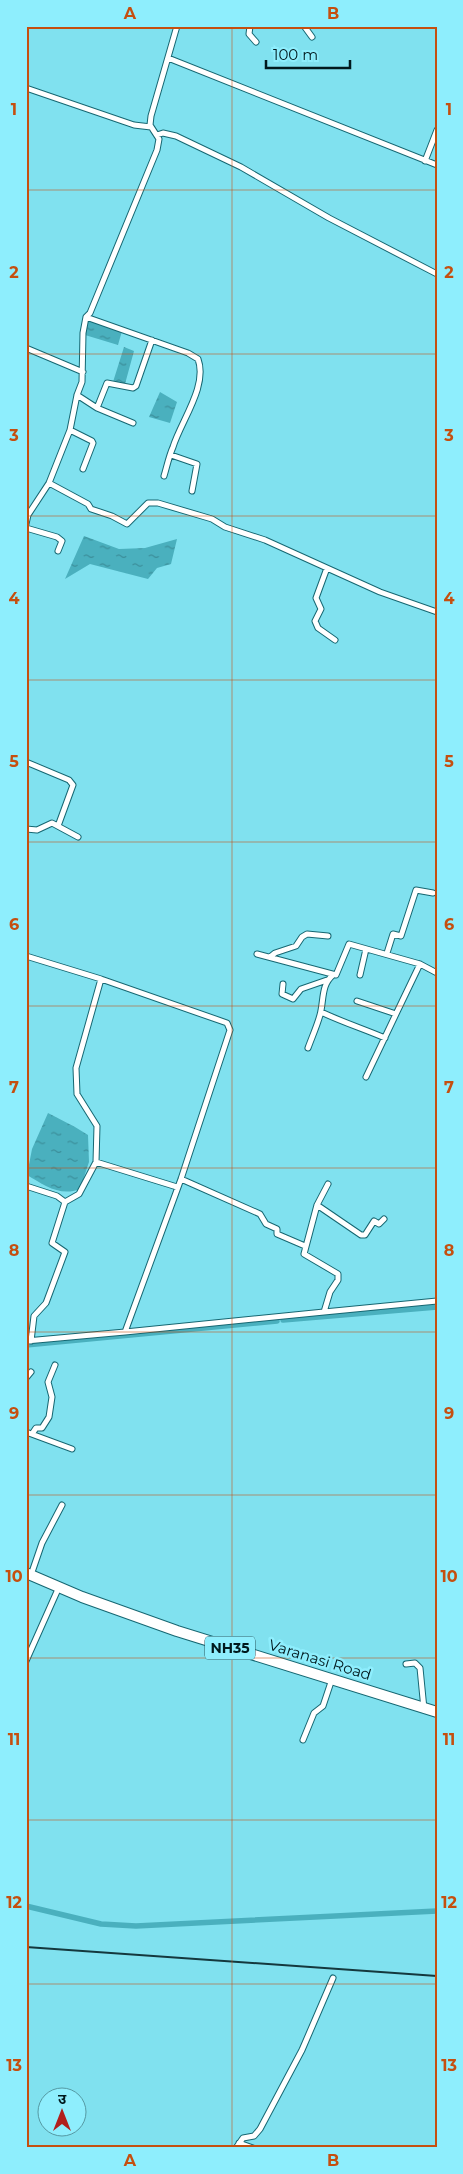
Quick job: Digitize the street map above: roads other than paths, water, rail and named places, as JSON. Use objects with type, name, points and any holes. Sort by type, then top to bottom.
[{"type":"highway","name":"Varanasi Road","points":[[28,1574],[177,1631],[437,1712]]},
{"type":"street","points":[[26,524],[28,515],[49,483],[70,430],[77,395],[82,382],[83,341],[86,317],[90,313],[157,150],[159,139],[151,127],[150,116],[177,26]]},
{"type":"street","points":[[250,26],[249,34],[256,42]]},
{"type":"street","points":[[304,26],[312,37]]},
{"type":"street","points":[[168,58],[437,166]]},
{"type":"street","points":[[26,88],[134,125],[151,127]]},
{"type":"street","points":[[424,161],[437,130]]},
{"type":"street","points":[[157,135],[163,132],[176,136],[241,167],[329,218],[437,274]]},
{"type":"street","points":[[86,317],[194,356],[199,363],[200,373],[197,392],[187,412],[164,476]]},
{"type":"street","points":[[97,408],[107,383],[132,388],[138,384],[152,340]]},
{"type":"street","points":[[26,348],[83,372]]},
{"type":"street","points":[[77,395],[97,408],[133,423]]},
{"type":"street","points":[[70,430],[92,440],[93,444],[83,469]]},
{"type":"street","points":[[171,454],[197,464],[192,491]]},
{"type":"street","points":[[49,483],[88,504],[91,509],[112,516],[127,524],[148,503],[158,503],[212,519],[225,527],[265,540],[380,592],[437,612]]},
{"type":"street","points":[[26,528],[58,537],[62,542],[58,551]]},
{"type":"street","points":[[327,568],[316,598],[320,609],[315,621],[318,628],[335,640]]},
{"type":"street","points":[[26,762],[68,780],[73,785],[58,826]]},
{"type":"street","points":[[26,829],[37,830],[49,823],[78,837]]},
{"type":"street","points":[[387,953],[392,934],[401,936],[416,890],[433,893]]},
{"type":"street","points":[[270,957],[275,953],[296,946],[302,937],[307,934],[328,936]]},
{"type":"street","points":[[284,984],[282,994],[292,999],[301,989],[327,980],[338,973],[348,944],[387,953],[420,964],[437,973]]},
{"type":"street","points":[[360,975],[366,949]]},
{"type":"street","points":[[257,954],[334,975]]},
{"type":"street","points":[[26,956],[101,978],[228,1023],[230,1027],[181,1179],[125,1332]]},
{"type":"street","points":[[366,1078],[420,964]]},
{"type":"street","points":[[101,978],[76,1068],[77,1094],[97,1126],[96,1162],[79,1194],[65,1202],[52,1243],[65,1252],[46,1303],[34,1316],[29,1341],[437,1301]]},
{"type":"street","points":[[308,1048],[321,1012],[321,1002],[327,980]]},
{"type":"street","points":[[357,1001],[396,1014]]},
{"type":"street","points":[[321,1012],[343,1023],[358,1026],[385,1038]]},
{"type":"street","points":[[96,1162],[177,1187]]},
{"type":"street","points":[[181,1179],[260,1214],[266,1224],[277,1229],[277,1234],[305,1246]]},
{"type":"street","points":[[324,1312],[330,1292],[338,1280],[338,1274],[304,1254],[317,1206],[328,1184]]},
{"type":"street","points":[[26,1186],[57,1196],[65,1202]]},
{"type":"street","points":[[317,1206],[361,1236],[365,1235],[374,1221],[379,1224],[384,1219]]},
{"type":"street","points":[[29,1433],[36,1428],[42,1428],[49,1417],[52,1394],[48,1382],[55,1365]]},
{"type":"street","points":[[26,1378],[31,1372]]},
{"type":"street","points":[[29,1433],[72,1449]]},
{"type":"street","points":[[28,1574],[62,1505]]},
{"type":"street","points":[[26,1661],[59,1587]]},
{"type":"street","points":[[406,1664],[415,1663],[420,1668],[424,1709]]},
{"type":"street","points":[[303,1740],[314,1712],[323,1706],[332,1679]]},
{"type":"street","points":[[238,2146],[245,2137],[256,2135],[260,2129],[302,2050],[334,1978]]},
{"type":"street","points":[[238,2146],[253,2148]]},
{"type":"water","points":[[88,319],[122,331],[118,345],[85,335]]},
{"type":"water","points":[[124,347],[134,351],[125,384],[113,382]]},
{"type":"water","points":[[160,392],[177,402],[170,423],[149,417]]},
{"type":"water","points":[[84,536],[119,549],[145,548],[177,539],[171,564],[157,568],[148,579],[90,564],[65,579]]},
{"type":"water","points":[[48,1113],[88,1135],[89,1162],[80,1189],[66,1192],[59,1191],[27,1175],[32,1149]]},
{"type":"waterway","points":[[283,1320],[437,1307]]},
{"type":"waterway","points":[[26,1345],[277,1321]]},
{"type":"waterway","points":[[26,1906],[101,1924],[136,1926],[437,1911]]},
{"type":"railway","points":[[26,1947],[437,1976]]}]
